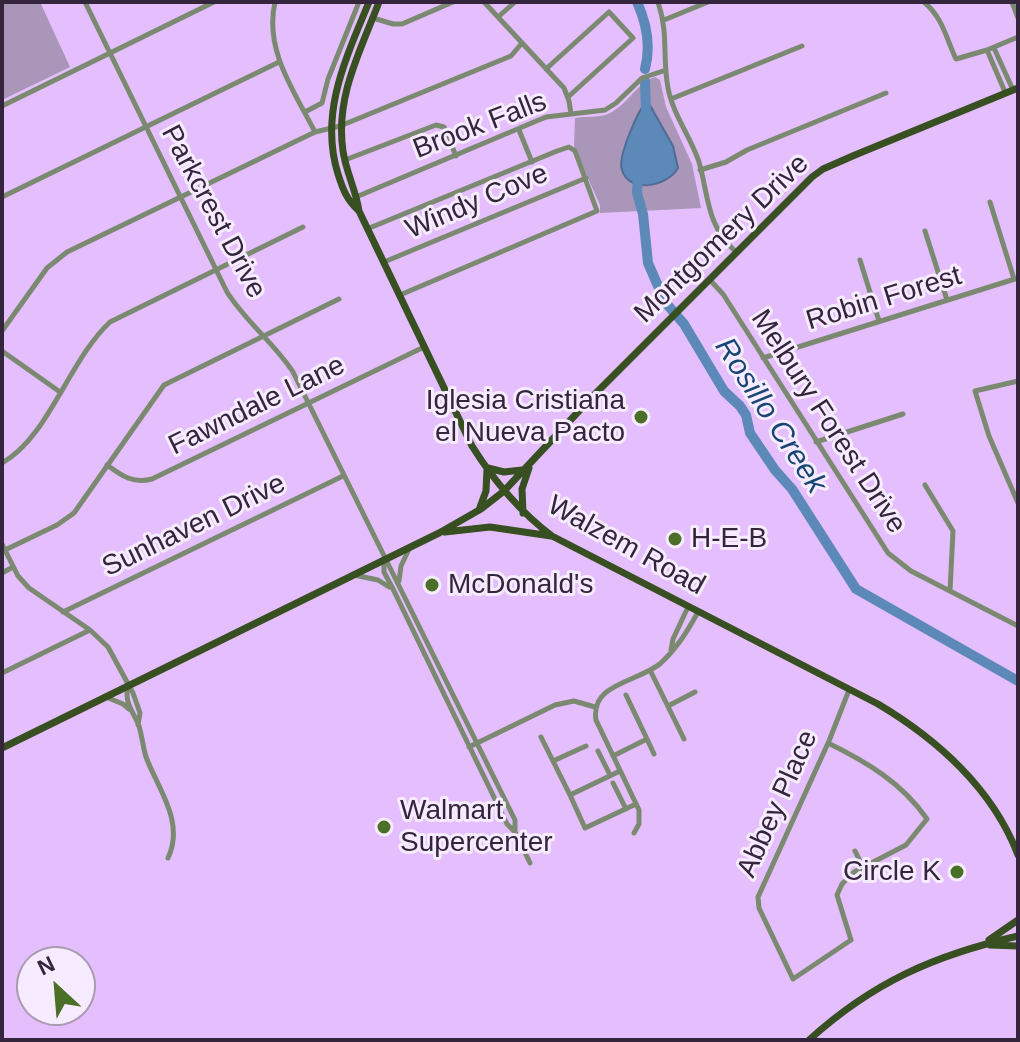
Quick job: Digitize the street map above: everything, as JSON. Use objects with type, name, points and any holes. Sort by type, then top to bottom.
[{"type":"main road","points":[[359,211],[348,201],[336,168],[331,129],[338,81],[369,2]]},
{"type":"main road","points":[[359,211],[344,161],[340,126],[348,81],[379,2]]},
{"type":"main road","name":"Montgomery Drive","points":[[504,491],[667,321],[823,169],[1012,90]]},
{"type":"main road","name":"Walzem Road","points":[[359,211],[486,468],[523,513],[552,536],[904,720],[950,758],[985,796],[1018,855]]},
{"type":"main road","points":[[479,510],[486,491],[486,468],[504,472],[527,466],[522,489],[523,513]]},
{"type":"main road","points":[[2,748],[439,533],[504,491]]},
{"type":"main road","points":[[439,533],[490,527],[552,536]]},
{"type":"main road","points":[[980,945],[1018,920]]},
{"type":"main road","points":[[809,1040],[861,1000],[899,976],[943,956],[1018,936]]},
{"type":"main road","points":[[980,945],[1018,946]]},
{"type":"street","name":"Parkcrest Drive","points":[[85,2],[231,299],[283,357],[308,403],[515,820],[515,832]]},
{"type":"street","points":[[2,106],[214,2]]},
{"type":"street","points":[[275,2],[272,35],[279,62],[315,132]]},
{"type":"street","points":[[305,112],[322,103],[359,2]]},
{"type":"street","points":[[373,18],[402,24],[453,2]]},
{"type":"street","points":[[484,2],[564,88],[571,114]]},
{"type":"street","points":[[498,17],[515,2]]},
{"type":"street","points":[[658,2],[664,20],[666,70],[671,99],[700,170],[712,219],[736,252]]},
{"type":"street","points":[[664,20],[708,2]]},
{"type":"street","points":[[924,2],[944,27],[956,59],[1018,37]]},
{"type":"street","points":[[1012,2],[1018,18]]},
{"type":"street","points":[[546,69],[609,12],[633,38],[568,97]]},
{"type":"street","points":[[2,331],[42,274],[58,257],[315,132],[340,126],[511,56],[522,43]]},
{"type":"street","points":[[671,99],[802,46]]},
{"type":"street","points":[[994,48],[1012,90]]},
{"type":"street","points":[[987,50],[1012,90]]},
{"type":"street","points":[[2,197],[279,62]]},
{"type":"street","name":"Brook Falls","points":[[348,201],[546,117],[605,110],[642,78],[666,70]]},
{"type":"street","points":[[700,170],[726,162],[747,150],[886,93]]},
{"type":"street","points":[[344,161],[436,125],[444,127],[456,156]]},
{"type":"street","points":[[519,130],[532,162]]},
{"type":"street","points":[[367,229],[557,151],[573,148],[597,211],[399,295]]},
{"type":"street","name":"Windy Cove","points":[[383,263],[586,178]]},
{"type":"street","points":[[990,202],[1016,278]]},
{"type":"street","points":[[2,463],[15,456],[24,445],[91,343],[110,322],[303,227]]},
{"type":"street","points":[[925,231],[947,300]]},
{"type":"street","points":[[860,260],[879,321]]},
{"type":"street","name":"Robin Forest","points":[[763,358],[1016,278]]},
{"type":"street","name":"Melbury Forest Drive","points":[[709,279],[732,308],[888,553],[911,571],[1018,626]]},
{"type":"street","points":[[138,725],[140,713],[133,693],[103,641],[29,588],[3,547],[69,518],[164,385],[339,299]]},
{"type":"street","name":"Fawndale Lane","points":[[107,465],[126,479],[152,479],[424,347]]},
{"type":"street","points":[[2,351],[60,392]]},
{"type":"street","points":[[1018,381],[975,391],[989,436],[1018,503]]},
{"type":"street","points":[[816,442],[903,414]]},
{"type":"street","name":"Sunhaven Drive","points":[[63,612],[343,476]]},
{"type":"street","points":[[925,485],[953,531],[950,591]]},
{"type":"street","points":[[399,582],[401,566],[411,547]]},
{"type":"street","name":"Parkcrest Drive","points":[[384,560],[384,572],[507,824],[515,832],[530,863]]},
{"type":"street","points":[[2,573],[13,567]]},
{"type":"street","points":[[353,575],[378,580],[394,591]]},
{"type":"street","points":[[634,833],[640,817],[636,804],[596,720],[595,707],[603,694],[664,660],[688,607]]},
{"type":"street","points":[[670,651],[681,643],[698,612]]},
{"type":"street","points":[[2,673],[90,630]]},
{"type":"street","points":[[650,670],[684,739]]},
{"type":"street","points":[[128,686],[125,697],[171,815],[173,845],[168,858]]},
{"type":"street","name":"Abbey Place","points":[[849,690],[758,897],[759,908],[793,979],[854,941],[837,895],[842,884],[863,867]]},
{"type":"street","points":[[668,706],[695,692]]},
{"type":"street","points":[[626,695],[654,754]]},
{"type":"street","points":[[105,697],[123,704],[130,711]]},
{"type":"street","points":[[469,747],[555,705],[574,701],[595,707]]},
{"type":"street","points":[[541,737],[585,828],[636,804]]},
{"type":"street","points":[[613,756],[647,739]]},
{"type":"street","points":[[828,743],[885,774],[927,819],[906,845],[863,867],[855,851]]},
{"type":"street","points":[[553,761],[586,746]]},
{"type":"street","points":[[598,751],[610,775]]},
{"type":"street","points":[[570,795],[620,771]]},
{"type":"street","points":[[613,783],[626,809]]},
{"type":"street","points":[[507,824],[515,820]]},
{"type":"shaded area","points":[[2,2],[40,2],[70,67],[2,100]]},
{"type":"shaded area","points":[[655,77],[660,80],[666,107],[692,164],[701,208],[600,213],[600,205],[574,147],[575,118],[608,114],[642,84]]},
{"type":"water","points":[[647,100],[673,146],[678,168],[666,180],[640,185],[626,178],[621,164],[629,134]]},
{"type":"waterway","name":"Rosillo Creek","points":[[637,2],[647,35],[645,69]]},
{"type":"waterway","name":"Rosillo Creek","points":[[645,81],[646,111]]},
{"type":"waterway","name":"Rosillo Creek","points":[[638,174],[637,193],[643,214],[648,263],[665,302],[684,324],[724,391],[746,415],[750,433],[792,489],[856,589],[1018,681]]},
{"type":"place","name":"Iglesia Cristiana el Nueva Pacto","points":[[641,417]]},
{"type":"place","name":"H-E-B","points":[[675,539]]},
{"type":"place","name":"McDonald's","points":[[432,585]]},
{"type":"place","name":"Walmart Supercenter","points":[[384,827]]},
{"type":"place","name":"Circle K","points":[[957,872]]}]
